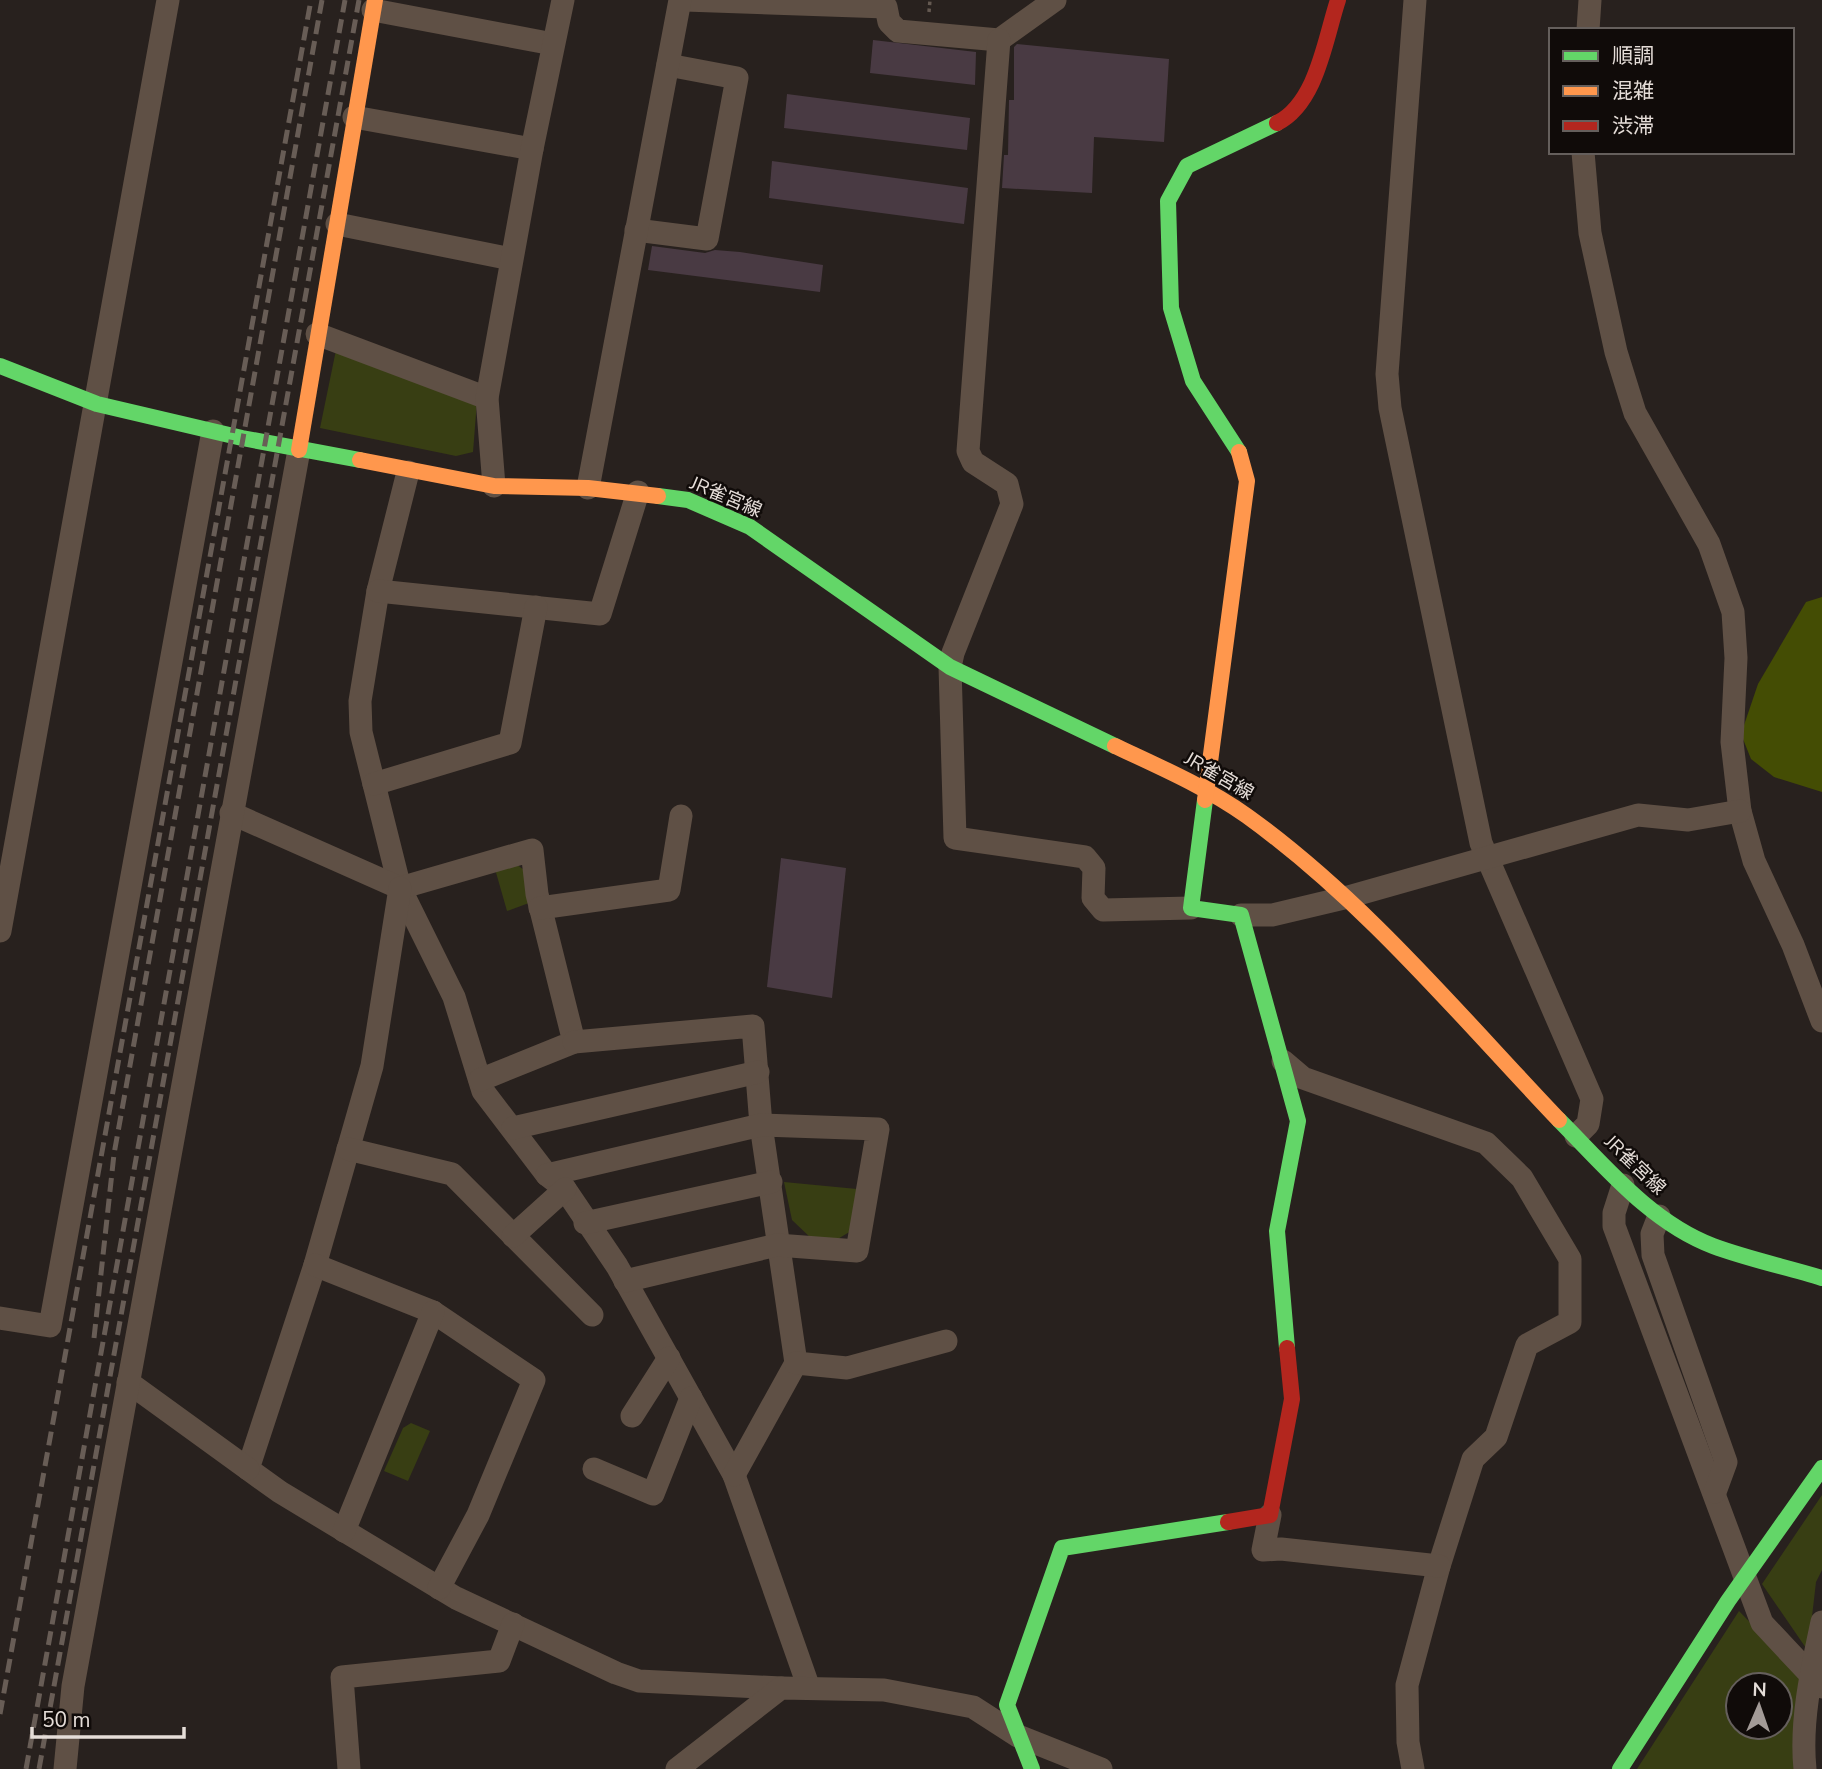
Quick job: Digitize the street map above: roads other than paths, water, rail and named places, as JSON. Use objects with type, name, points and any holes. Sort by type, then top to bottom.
[{"type":"street","points":[[0,931],[169,0]]},
{"type":"street","points":[[494,486],[486,398],[532,149],[563,0]]},
{"type":"street","points":[[588,488],[682,0],[829,2],[886,7],[889,22],[898,31],[999,40],[1055,0]]},
{"type":"street","points":[[1191,908],[1247,481],[1237,447],[1193,381],[1171,309],[1168,201],[1187,166],[1291,116],[1308,92],[1338,0]]},
{"type":"street","points":[[1415,0],[1387,374],[1390,408],[1486,858],[1592,1099],[1588,1124],[1576,1136]]},
{"type":"street","points":[[1588,28],[1590,0]]},
{"type":"street","points":[[65,1769],[73,1686],[299,450],[374,5],[553,44]]},
{"type":"street","points":[[999,40],[968,451],[973,462],[1007,484],[1012,504],[953,653],[950,667],[955,838],[1084,857],[1094,869],[1093,898],[1103,910],[1191,908],[1241,915],[1272,915],[1348,897],[1638,816],[1688,820],[1740,811]]},
{"type":"street","points":[[636,230],[706,239],[709,225],[737,78],[668,65]]},
{"type":"street","points":[[354,117],[532,149]]},
{"type":"street","points":[[1583,154],[1590,233],[1616,352],[1635,413],[1709,544],[1733,612],[1736,658],[1732,742],[1740,811],[1754,861],[1793,945],[1822,1021]]},
{"type":"street","points":[[337,224],[511,260]]},
{"type":"street","points":[[317,334],[486,398]]},
{"type":"street","name":"JR雀宮線","points":[[0,366],[97,404],[299,450],[494,486],[588,488],[688,500],[750,527],[950,667],[1205,789],[1290,847],[1348,897],[1623,1185],[1659,1216],[1710,1245],[1822,1278]]},
{"type":"street","points":[[0,1318],[50,1326],[213,431]]},
{"type":"street","points":[[408,472],[378,591],[360,701],[361,732],[400,888],[454,997],[483,1091],[556,1182],[625,1280],[734,1475],[809,1688]]},
{"type":"street","points":[[378,591],[600,614],[638,492]]},
{"type":"street","points":[[374,784],[510,743],[536,607]]},
{"type":"street","points":[[231,813],[400,888],[533,850],[540,908],[574,1042]]},
{"type":"street","points":[[540,908],[669,890],[681,816]]},
{"type":"street","points":[[248,1469],[315,1265],[372,1066],[400,888]]},
{"type":"street","points":[[1241,915],[1298,1121],[1277,1231],[1292,1399],[1263,1550],[1280,1549],[1439,1566]]},
{"type":"street","points":[[480,1080],[574,1042],[753,1026],[761,1125],[796,1363],[734,1475]]},
{"type":"street","points":[[1283,1061],[1303,1078],[1486,1143],[1522,1178],[1570,1259],[1570,1322],[1527,1345],[1496,1437],[1473,1459],[1439,1566],[1406,1685],[1408,1742],[1413,1769]]},
{"type":"street","points":[[513,1128],[758,1073]]},
{"type":"street","points":[[513,1236],[556,1182],[761,1125],[878,1129],[857,1251],[777,1245],[625,1280]]},
{"type":"street","points":[[348,1149],[452,1174],[592,1315]]},
{"type":"street","points":[[586,1223],[771,1182]]},
{"type":"street","points":[[1623,1185],[1614,1213],[1614,1226],[1715,1492],[1744,1579],[1762,1623],[1816,1681]]},
{"type":"street","points":[[1659,1216],[1652,1234],[1653,1255],[1726,1462],[1715,1492]]},
{"type":"street","points":[[315,1265],[433,1312],[534,1380],[478,1515],[439,1588]]},
{"type":"street","points":[[345,1531],[433,1312]]},
{"type":"street","points":[[796,1363],[847,1368],[946,1340]]},
{"type":"street","points":[[632,1416],[668,1358]]},
{"type":"street","points":[[128,1382],[248,1469],[439,1588],[639,1681],[884,1690],[973,1707],[1018,1736],[1101,1769]]},
{"type":"street","points":[[594,1469],[653,1494],[691,1398]]},
{"type":"street","points":[[1620,1769],[1744,1579],[1822,1468]]},
{"type":"street","points":[[1031,1769],[1007,1705],[1062,1548],[1270,1515]]},
{"type":"street","points":[[1805,1769],[1803,1752],[1816,1681],[1822,1622]]},
{"type":"street","points":[[349,1769],[342,1676],[499,1661],[513,1624]]},
{"type":"street","points":[[677,1769],[781,1688]]},
{"type":"railway","points":[[0,1714],[311,0]]},
{"type":"railway","points":[[94,1338],[114,1154],[322,0]]},
{"type":"railway","points":[[26,1769],[345,0]]},
{"type":"railway","points":[[39,1769],[359,0]]}]
